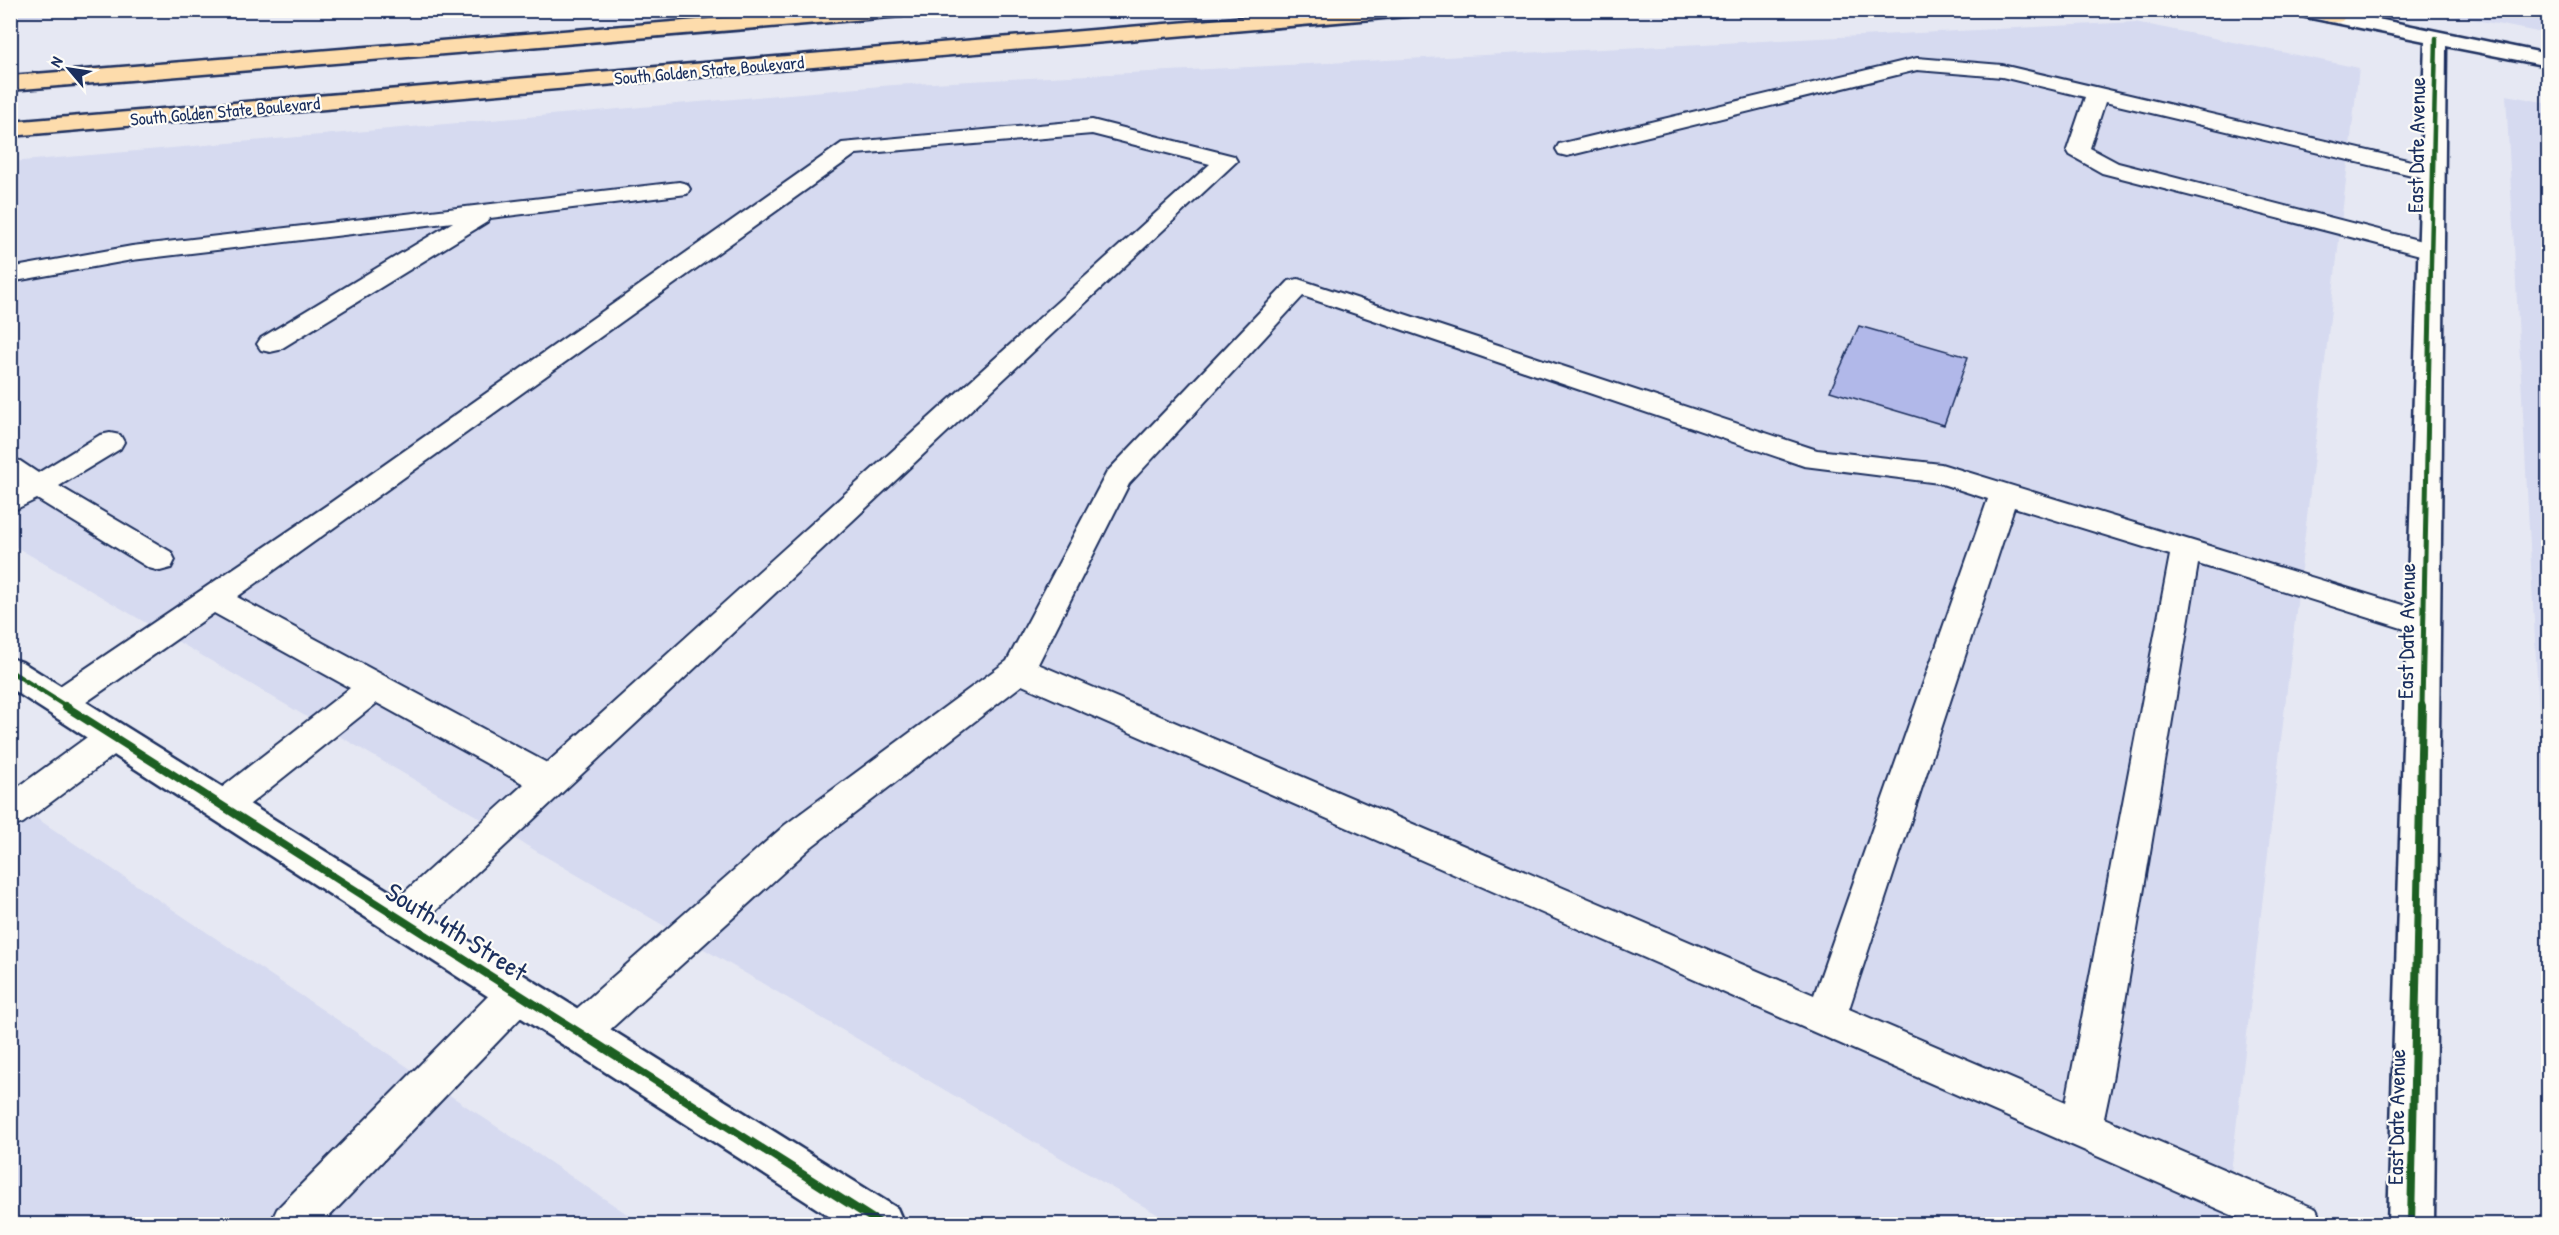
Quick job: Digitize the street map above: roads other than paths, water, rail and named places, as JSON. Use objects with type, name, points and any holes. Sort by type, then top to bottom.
[{"type":"main road","name":"South Golden State Boulevard","points":[[10,83],[902,10]]},
{"type":"main road","name":"South Golden State Boulevard","points":[[10,129],[1407,10]]},
{"type":"street","points":[[2301,10],[2548,60]]},
{"type":"street","name":"East Date Avenue","points":[[2411,1224],[2436,38]]},
{"type":"street","name":"South 4th Street","points":[[10,671],[881,1224]]},
{"type":"lane","points":[[1567,149],[1917,64],[2002,71],[2433,173]]},
{"type":"lane","points":[[2097,93],[2078,150],[2110,168],[2432,251]]},
{"type":"lane","points":[[60,703],[213,598],[850,148],[1092,128],[1226,161],[400,920]]},
{"type":"lane","points":[[10,275],[132,253],[679,189]]},
{"type":"lane","points":[[270,345],[489,211]]},
{"type":"lane","points":[[578,1033],[798,836],[1019,669],[1117,479],[1298,286],[1814,459],[1941,474],[2424,622]]},
{"type":"lane","points":[[10,502],[110,442]]},
{"type":"lane","points":[[10,468],[160,560]]},
{"type":"lane","points":[[1826,1018],[2004,493]]},
{"type":"lane","points":[[2080,1127],[2092,1080],[2186,549]]},
{"type":"lane","points":[[213,598],[551,782]]},
{"type":"lane","points":[[1019,669],[2301,1224]]},
{"type":"lane","points":[[223,806],[375,686]]},
{"type":"lane","points":[[10,813],[113,737]]},
{"type":"lane","points":[[292,1224],[517,994]]}]
